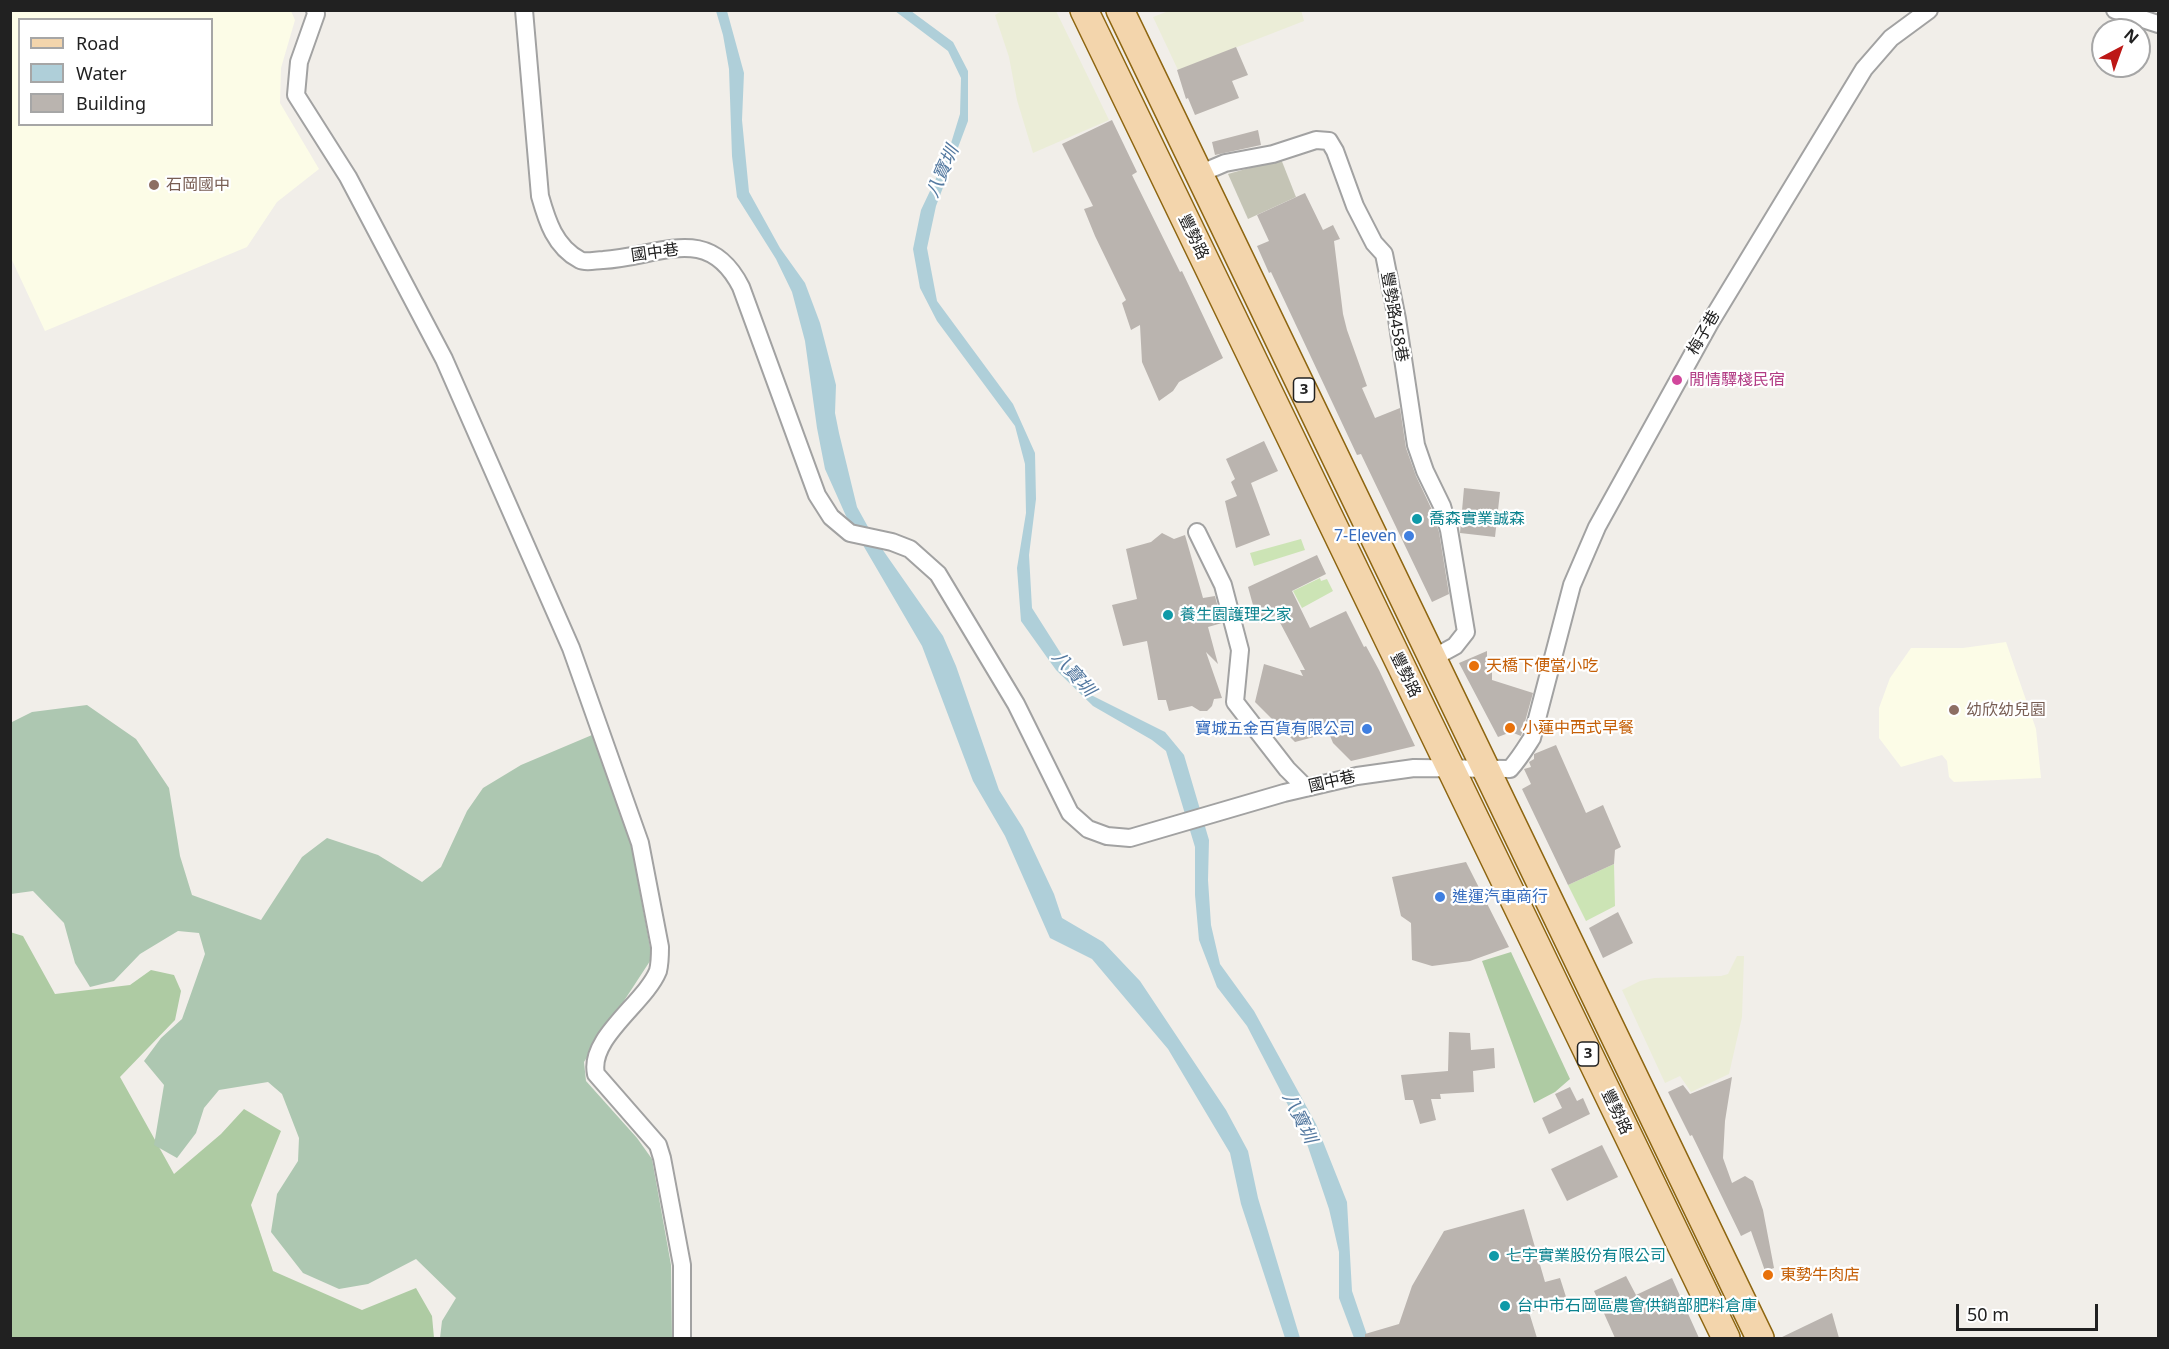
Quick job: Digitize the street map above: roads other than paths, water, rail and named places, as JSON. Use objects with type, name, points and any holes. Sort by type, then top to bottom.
[{"type":"main road","name":"豐勢路","points":[[1084,10],[1726,1338]]},
{"type":"main road","name":"豐勢路","points":[[1120,10],[1760,1338]]},
{"type":"street","name":"國中巷","points":[[524,10],[540,196],[548,225],[562,246],[582,261],[607,260],[681,248],[700,248],[718,256],[732,270],[741,287],[817,495],[831,517],[850,533],[892,542],[910,549],[938,574],[1016,704],[1070,813],[1088,829],[1107,836],[1130,838],[1306,788],[1357,776],[1414,768],[1487,770]]},
{"type":"street","name":"梅子巷","points":[[1487,770],[1510,769],[1521,757],[1532,738],[1572,585],[1597,527],[1711,321],[1864,69],[1891,38],[1929,10]]},
{"type":"street","points":[[2115,10],[2158,24]]},
{"type":"street","points":[[319,12],[299,62],[296,95],[348,177],[444,359],[571,648],[640,843],[660,947],[660,963],[648,985],[605,1040],[594,1063],[596,1074],[658,1145],[682,1265],[682,1338]]},
{"type":"street","name":"豐勢路458巷","points":[[1199,174],[1225,163],[1273,154],[1316,140],[1329,141],[1335,151],[1354,206],[1374,243],[1384,254],[1416,445],[1425,471],[1442,506],[1469,627],[1455,646],[1433,658]]},
{"type":"street","points":[[1197,532],[1223,585],[1240,650],[1235,702],[1287,769],[1306,788]]},
{"type":"water","name":"八寶圳","points":[[716,11],[727,11],[744,73],[742,120],[749,192],[780,248],[805,283],[820,323],[836,385],[835,413],[857,507],[873,536],[943,636],[956,666],[999,790],[1023,828],[1054,894],[1062,918],[1103,942],[1140,981],[1226,1110],[1248,1151],[1258,1198],[1300,1338],[1285,1338],[1241,1204],[1230,1153],[1168,1049],[1092,959],[1050,938],[1005,836],[973,781],[922,646],[846,516],[825,469],[805,341],[792,292],[776,259],[737,197],[732,156],[729,69]]},
{"type":"water","name":"八寶圳","points":[[895,11],[911,11],[953,42],[968,71],[968,121],[936,206],[927,248],[937,301],[1013,404],[1035,453],[1036,499],[1029,555],[1032,608],[1065,660],[1091,695],[1165,732],[1184,755],[1209,840],[1208,880],[1211,925],[1220,964],[1254,1011],[1316,1124],[1347,1202],[1352,1291],[1368,1338],[1354,1338],[1339,1298],[1339,1252],[1329,1209],[1305,1138],[1247,1026],[1217,987],[1199,940],[1195,895],[1195,847],[1166,751],[1152,740],[1093,706],[1056,670],[1021,621],[1017,568],[1026,513],[1025,464],[1015,426],[937,321],[920,288],[913,249],[921,210],[948,153],[960,114],[961,78],[948,51]]},
{"type":"place","name":"石岡國中","points":[[154,185]]},
{"type":"place","name":"閒情驛棧民宿","points":[[1677,380]]},
{"type":"place","name":"喬森實業誠森","points":[[1417,519]]},
{"type":"place","name":"7-Eleven","points":[[1409,536]]},
{"type":"place","name":"養生園護理之家","points":[[1168,615]]},
{"type":"place","name":"天橋下便當小吃","points":[[1474,666]]},
{"type":"place","name":"幼欣幼兒園","points":[[1954,710]]},
{"type":"place","name":"小蓮中西式早餐","points":[[1510,728]]},
{"type":"place","name":"寶城五金百貨有限公司","points":[[1367,729]]},
{"type":"place","name":"進運汽車商行","points":[[1440,897]]},
{"type":"place","name":"七宇實業股份有限公司","points":[[1494,1256]]},
{"type":"place","name":"東勢牛肉店","points":[[1768,1275]]},
{"type":"place","name":"台中市石岡區農會供銷部肥料倉庫","points":[[1505,1306]]}]
